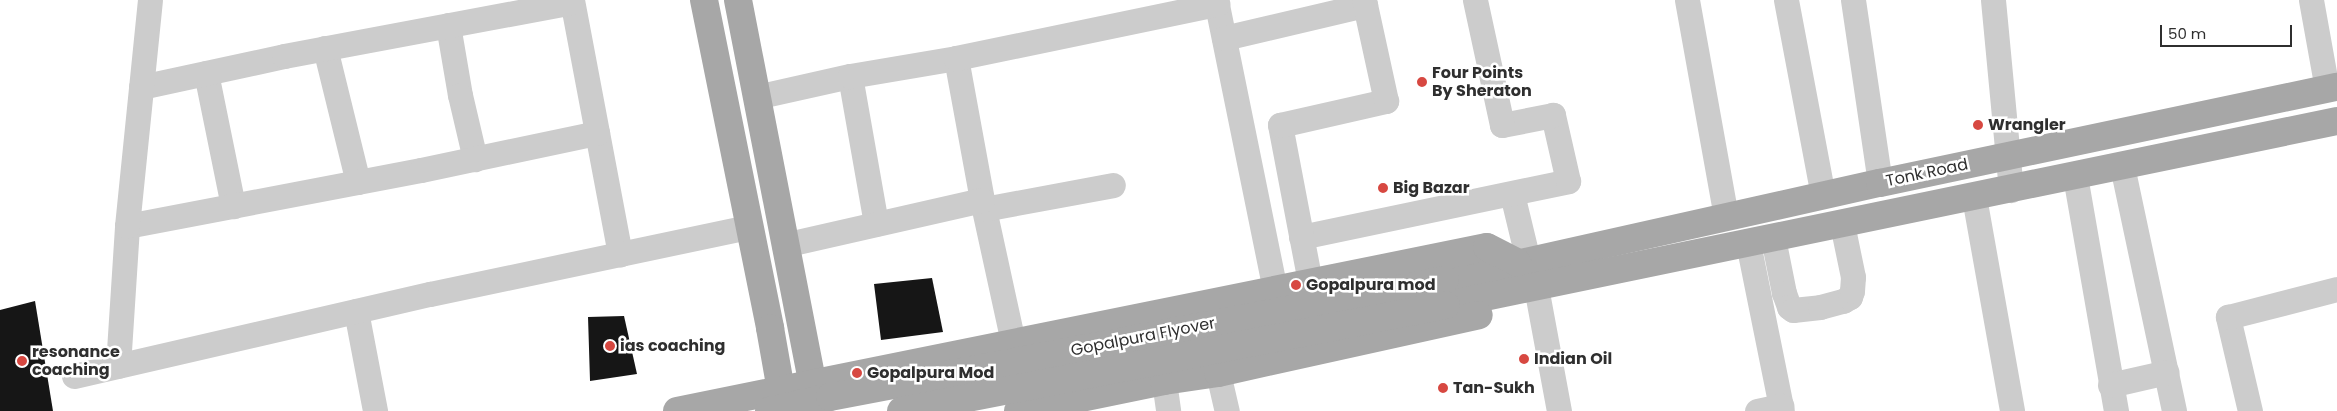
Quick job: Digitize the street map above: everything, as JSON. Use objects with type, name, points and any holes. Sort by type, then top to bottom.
[{"type":"main road","points":[[704,0],[748,227],[770,328],[778,404]]},
{"type":"main road","points":[[738,0],[784,245],[818,411]]},
{"type":"main road","name":"Tonk Road","points":[[1523,261],[1880,183],[2332,88]]},
{"type":"main road","name":"Tonk Road","points":[[1531,288],[2337,121]]},
{"type":"main road","points":[[677,411],[778,404],[813,382],[1488,247],[1523,261]]},
{"type":"main road","name":"Gopalpura Flyover","points":[[901,411],[1446,292],[1523,261]]},
{"type":"main road","points":[[1033,409],[1164,381],[1218,373],[1505,309],[1531,288]]},
{"type":"main road","name":"Gopalpura Flyover","points":[[778,404],[830,397],[1446,292],[1531,288]]},
{"type":"main road","points":[[1101,324],[1115,391]]},
{"type":"street","points":[[118,366],[127,226],[150,0]]},
{"type":"street","points":[[1301,237],[1566,182],[1568,179],[1553,114],[1502,125],[1475,0]]},
{"type":"street","points":[[1688,0],[1726,217]]},
{"type":"street","points":[[1786,0],[1823,196]]},
{"type":"street","points":[[1853,0],[1880,183]]},
{"type":"street","points":[[1993,0],[2011,190]]},
{"type":"street","points":[[2311,0],[2332,88]]},
{"type":"street","points":[[141,88],[325,48],[572,1],[620,255]]},
{"type":"street","points":[[756,97],[850,76],[956,58],[1217,2],[1274,289]]},
{"type":"street","points":[[1224,38],[1362,4],[1386,101],[1243,133]]},
{"type":"street","points":[[448,25],[460,95],[475,159]]},
{"type":"street","points":[[325,48],[358,182]]},
{"type":"street","points":[[956,58],[983,205],[1013,342]]},
{"type":"street","points":[[206,73],[233,206]]},
{"type":"street","points":[[850,76],[876,224]]},
{"type":"street","points":[[1280,125],[1310,282]]},
{"type":"street","points":[[127,226],[475,159],[597,133]]},
{"type":"street","points":[[2122,166],[2174,411]]},
{"type":"street","points":[[2075,176],[2116,411]]},
{"type":"street","points":[[784,245],[876,224],[1113,185]]},
{"type":"street","points":[[1512,194],[1523,261]]},
{"type":"street","points":[[1974,197],[2012,411]]},
{"type":"street","points":[[1761,241],[1789,307],[1793,310],[1820,307],[1843,301],[1850,297],[1852,291],[1853,277],[1842,224]]},
{"type":"street","points":[[74,376],[356,310],[748,227]]},
{"type":"street","points":[[1757,411],[1782,408],[1761,241]]},
{"type":"street","points":[[1531,288],[1559,411]]},
{"type":"street","points":[[2250,411],[2228,317],[2337,289]]},
{"type":"street","points":[[356,310],[375,411]]},
{"type":"street","points":[[2110,385],[2167,372]]},
{"type":"street","points":[[1218,373],[1227,411]]},
{"type":"street","points":[[1164,381],[1168,411]]},
{"type":"building","points":[[932,278],[943,332],[881,340],[874,284]]},
{"type":"building","name":"resonance coaching","points":[[35,301],[53,411],[0,411],[0,310]]},
{"type":"building","name":"ias coaching","points":[[624,316],[637,374],[590,381],[588,317]]},
{"type":"place","name":"Four Points By Sheraton","points":[[1422,82]]},
{"type":"place","name":"Wrangler","points":[[1978,125]]},
{"type":"place","name":"Big Bazar","points":[[1383,188]]},
{"type":"place","name":"Gopalpura mod","points":[[1296,285]]},
{"type":"place","name":"ias coaching","points":[[610,346]]},
{"type":"place","name":"Indian Oil","points":[[1524,359]]},
{"type":"place","name":"resonance coaching","points":[[22,361]]},
{"type":"place","name":"Gopalpura Mod","points":[[857,373]]},
{"type":"place","name":"Tan-Sukh","points":[[1443,388]]}]
